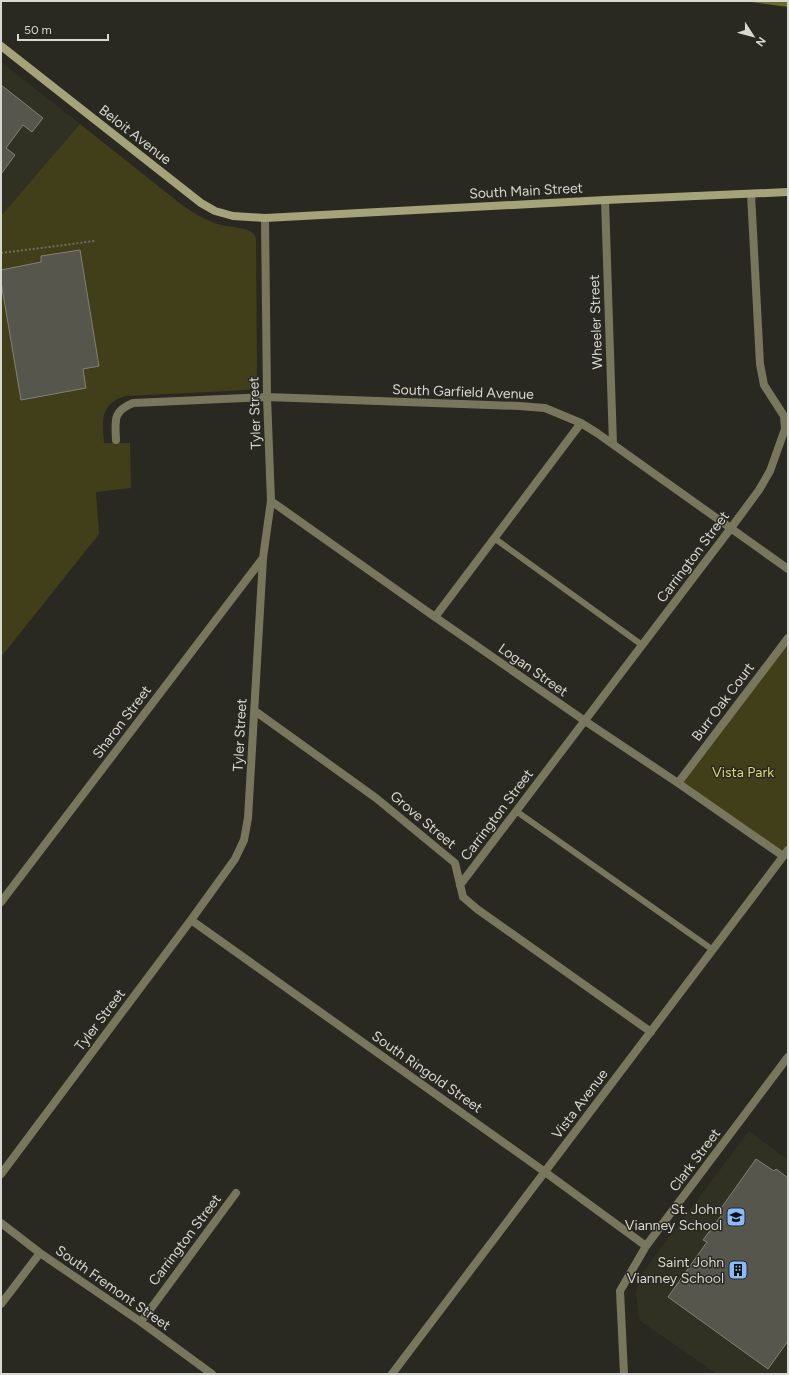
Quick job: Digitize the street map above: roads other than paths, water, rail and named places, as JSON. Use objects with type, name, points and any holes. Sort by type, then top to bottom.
[{"type":"main road","name":"Beloit Avenue","points":[[1,46],[201,203],[215,211],[233,216],[265,218]]},
{"type":"main road","name":"South Main Street","points":[[265,218],[788,192]]},
{"type":"street","name":"Carrington Street","points":[[460,885],[731,528],[759,490],[770,471],[787,430],[784,416],[764,385],[760,364],[751,194]]},
{"type":"street","name":"Wheeler Street","points":[[605,200],[613,444]]},
{"type":"street","name":"Tyler Street","points":[[1,1174],[191,920],[235,859],[244,840],[248,818],[263,558],[271,501],[267,397],[265,218]]},
{"type":"street","name":"South Garfield Avenue","points":[[116,440],[115,425],[117,414],[123,407],[133,403],[267,397],[545,408],[581,422],[788,569]]},
{"type":"street","points":[[435,617],[581,422]]},
{"type":"street","name":"Logan Street","points":[[271,501],[585,721],[786,853]]},
{"type":"street","name":"Sharon Street","points":[[1,902],[263,558]]},
{"type":"street","name":"Burr Oak Court","points":[[678,783],[788,638]]},
{"type":"street","name":"Grove Street","points":[[255,711],[376,798],[455,863],[463,897],[477,909],[651,1032]]},
{"type":"street","name":"Vista Avenue","points":[[392,1374],[786,853]]},
{"type":"street","name":"South Ringold Street","points":[[191,920],[545,1172],[646,1246]]},
{"type":"street","name":"Clark Street","points":[[624,1374],[620,1291],[646,1246],[788,1057]]},
{"type":"street","name":"Carrington Street","points":[[141,1322],[236,1193]]},
{"type":"street","name":"South Fremont Street","points":[[1,1223],[40,1253],[141,1322],[208,1373]]},
{"type":"street","points":[[1,1304],[40,1253]]},
{"type":"lane","points":[[494,538],[642,645]]},
{"type":"lane","points":[[516,811],[713,950]]},
{"type":"place","name":"St. John Vianney School","points":[[736,1217]]},
{"type":"place","name":"Saint John Vianney School","points":[[738,1270]]},
{"type":"park label","name":"Vista Park","points":[[743,772]]}]
